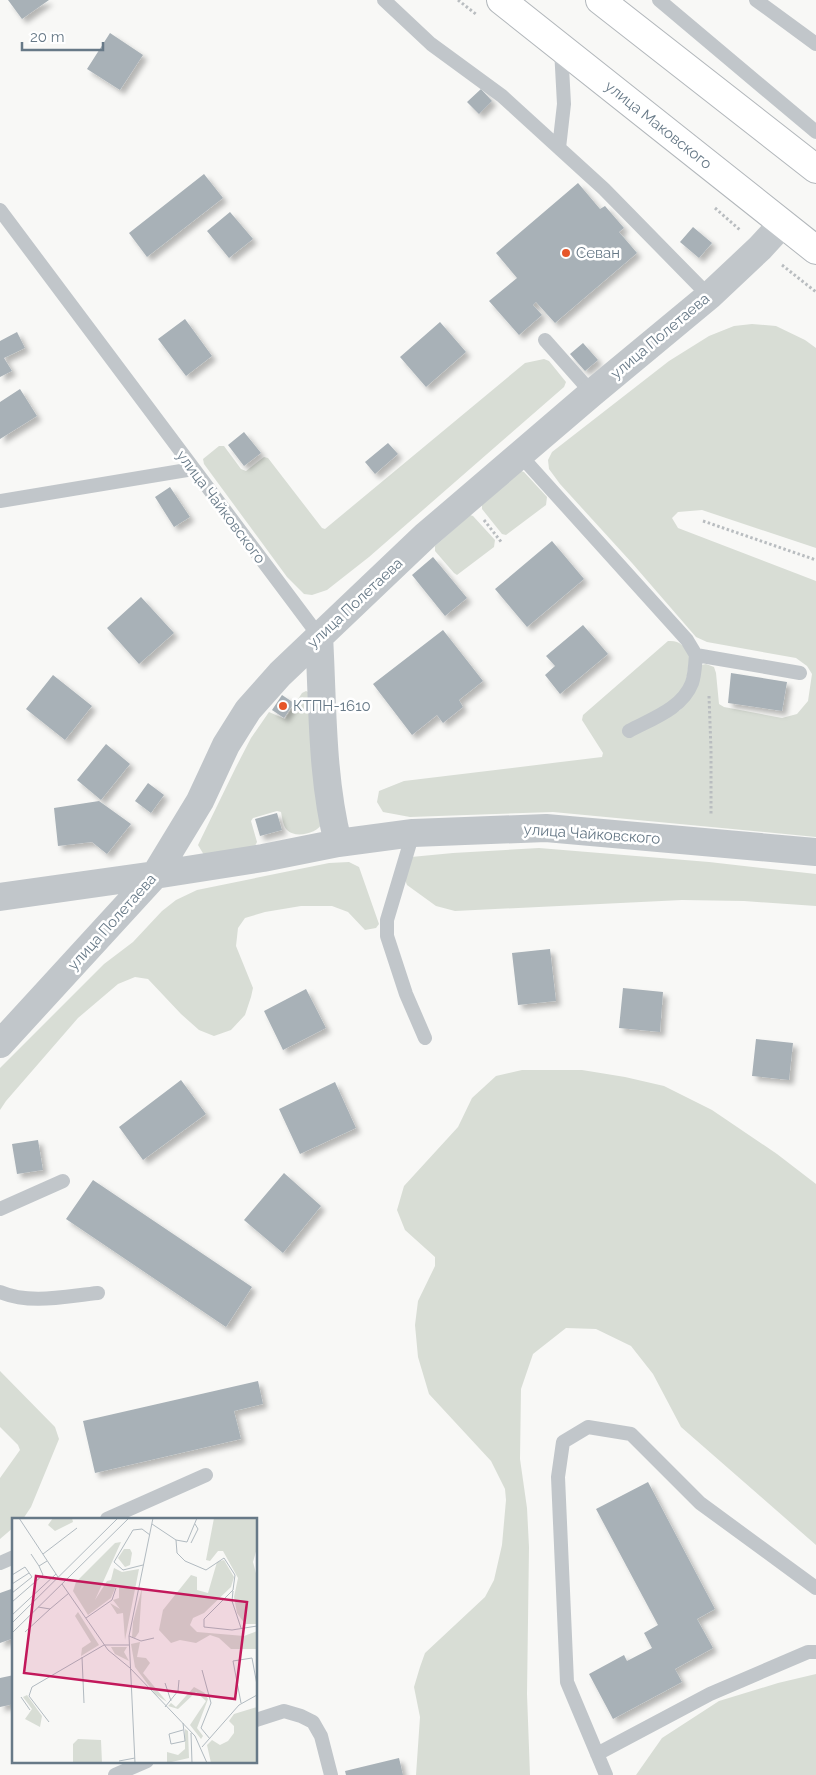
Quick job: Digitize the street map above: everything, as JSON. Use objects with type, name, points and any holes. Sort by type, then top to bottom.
[{"type":"highway","name":"улица Маковского","points":[[501,0],[816,250]]},
{"type":"highway","points":[[600,0],[816,169]]},
{"type":"street","name":"улица Полетаева","points":[[0,1044],[155,875],[200,801],[226,745],[248,710],[280,674],[425,536],[709,296],[760,248],[782,224]]},
{"type":"street","points":[[319,636],[326,777],[332,820],[338,843]]},
{"type":"street","name":"улица Чайковского","points":[[0,897],[155,875],[263,858],[338,843],[414,832],[546,828],[816,852]]},
{"type":"lane","points":[[384,0],[431,44],[502,96],[604,189],[709,296]]},
{"type":"lane","points":[[659,0],[816,132]]},
{"type":"lane","points":[[756,0],[816,44]]},
{"type":"lane","points":[[559,148],[564,104],[561,48]]},
{"type":"lane","name":"улица Чайковского","points":[[0,210],[192,469],[319,636]]},
{"type":"lane","points":[[545,340],[592,393]]},
{"type":"lane","points":[[520,456],[688,640],[696,656],[692,681],[687,692],[677,705],[629,732]]},
{"type":"lane","points":[[0,502],[192,469]]},
{"type":"lane","points":[[696,656],[800,673]]},
{"type":"lane","points":[[414,832],[387,920],[387,936],[406,994],[425,1038]]},
{"type":"lane","points":[[0,1209],[63,1181]]},
{"type":"lane","points":[[0,1292],[11,1297],[44,1299],[98,1293]]},
{"type":"lane","points":[[606,1775],[567,1682],[558,1477],[563,1442],[588,1427],[631,1434],[700,1503],[816,1588]]},
{"type":"lane","points":[[109,1518],[206,1475]]},
{"type":"lane","points":[[0,1562],[12,1558]]},
{"type":"lane","points":[[597,1754],[710,1694],[808,1652],[816,1652]]},
{"type":"lane","points":[[258,1719],[284,1710],[313,1722],[321,1736],[331,1775]]},
{"type":"lane","points":[[115,1775],[146,1762]]},
{"type":"path","points":[[784,267],[816,292]]},
{"type":"path","points":[[482,517],[502,543]]},
{"type":"path","points":[[703,521],[816,560]]},
{"type":"path","points":[[696,656],[708,687],[712,750],[710,843]]},
{"type":"shaded area","points":[[752,324],[776,326],[805,340],[816,348],[816,548],[702,510],[678,512],[672,518],[678,528],[816,581],[816,837],[553,812],[410,817],[383,812],[377,802],[379,791],[404,781],[602,757],[603,753],[582,720],[583,715],[668,641],[681,644],[690,655],[685,689],[628,735],[680,710],[696,686],[701,665],[706,664],[714,667],[719,704],[724,707],[782,718],[797,714],[808,701],[812,674],[807,666],[796,658],[707,642],[696,637],[560,484],[549,469],[548,460],[552,452],[669,361],[709,336],[734,326]]},
{"type":"shaded area","points":[[544,359],[549,361],[566,382],[564,387],[369,557],[327,590],[312,595],[304,594],[287,577],[204,464],[203,459],[219,446],[224,446],[241,469],[246,471],[264,457],[268,458],[322,528],[325,529],[525,363]]},
{"type":"shaded area","points":[[521,471],[547,497],[546,505],[506,535],[502,534],[482,509],[482,505]]},
{"type":"shaded area","points":[[470,515],[495,540],[494,547],[457,575],[435,551],[435,546]]},
{"type":"shaded area","points":[[306,691],[310,693],[322,823],[320,827],[306,834],[291,833],[285,826],[281,812],[277,811],[253,818],[251,821],[257,842],[255,846],[204,855],[198,845],[251,738],[269,712],[285,719],[302,693]]},
{"type":"shaded area","points":[[539,848],[709,862],[816,874],[816,906],[744,901],[682,900],[455,911],[436,906],[407,885],[402,872],[411,857]]},
{"type":"shaded area","points":[[349,862],[359,867],[379,924],[376,928],[365,930],[348,912],[332,906],[301,906],[265,912],[245,918],[238,928],[236,946],[253,988],[245,1015],[231,1030],[214,1036],[199,1030],[148,979],[135,977],[118,984],[78,1018],[0,1110],[0,1068],[104,964],[133,942],[162,911],[176,900],[197,890],[329,863]]},
{"type":"shaded area","points":[[522,1070],[582,1070],[664,1086],[712,1110],[777,1154],[816,1184],[816,1545],[681,1427],[653,1374],[631,1346],[596,1329],[566,1328],[533,1354],[521,1389],[520,1459],[527,1508],[529,1547],[527,1694],[530,1775],[416,1775],[420,1717],[414,1687],[420,1667],[425,1653],[485,1597],[494,1580],[502,1545],[506,1500],[505,1489],[491,1461],[429,1394],[418,1357],[415,1325],[418,1301],[435,1266],[435,1257],[405,1230],[397,1210],[404,1186],[458,1127],[472,1098],[496,1076]]},
{"type":"shaded area","points":[[0,1371],[55,1427],[59,1439],[31,1507],[24,1518],[12,1518],[12,1529],[0,1539],[0,1478],[20,1450],[18,1445],[0,1427]]},
{"type":"shaded area","points":[[816,1674],[816,1775],[636,1775],[662,1738],[719,1701],[778,1683]]},
{"type":"building","points":[[8,0],[49,0],[22,19]]},
{"type":"building","points":[[110,33],[143,55],[120,90],[87,69]]},
{"type":"building","points":[[481,89],[492,101],[479,114],[467,102]]},
{"type":"building","points":[[204,174],[223,198],[147,257],[129,233]]},
{"type":"building","name":"Севан","points":[[578,183],[600,209],[605,206],[624,228],[619,232],[637,253],[555,323],[536,302],[533,305],[542,315],[519,335],[489,301],[517,278],[496,253]]},
{"type":"building","points":[[230,212],[253,239],[229,258],[207,231]]},
{"type":"building","points":[[693,227],[712,243],[699,258],[680,242]]},
{"type":"building","points":[[185,319],[212,356],[186,376],[158,339]]},
{"type":"building","points":[[440,322],[466,352],[426,387],[400,357]]},
{"type":"building","points":[[17,332],[25,348],[4,358],[12,371],[0,377],[0,341]]},
{"type":"building","points":[[583,343],[598,360],[585,371],[570,354]]},
{"type":"building","points":[[20,389],[37,416],[0,439],[0,402]]},
{"type":"building","points":[[244,432],[261,453],[244,466],[228,445]]},
{"type":"building","points":[[388,443],[398,454],[375,474],[365,462]]},
{"type":"building","points":[[170,487],[190,517],[174,527],[155,497]]},
{"type":"building","points":[[552,541],[584,579],[527,627],[495,589]]},
{"type":"building","points":[[433,557],[467,598],[445,616],[412,575]]},
{"type":"building","points":[[141,597],[174,633],[139,664],[107,628]]},
{"type":"building","points":[[583,625],[608,654],[560,694],[545,675],[555,666],[546,656]]},
{"type":"building","points":[[443,630],[483,681],[459,700],[463,707],[443,723],[437,715],[412,735],[373,684]]},
{"type":"building","points":[[731,673],[787,682],[782,711],[728,703]]},
{"type":"building","points":[[53,675],[92,706],[65,740],[26,709]]},
{"type":"building","name":"КТПН-1610","points":[[282,695],[294,703],[284,718],[272,710]]},
{"type":"building","points":[[106,744],[130,764],[101,800],[77,780]]},
{"type":"building","points":[[148,783],[164,795],[151,813],[135,801]]},
{"type":"building","points":[[99,801],[131,824],[107,854],[92,842],[58,846],[54,808]]},
{"type":"building","points":[[277,813],[282,830],[260,836],[255,819]]},
{"type":"building","points":[[550,949],[556,1001],[518,1005],[512,953]]},
{"type":"building","points":[[623,988],[663,992],[660,1032],[619,1028]]},
{"type":"building","points":[[306,989],[326,1028],[283,1050],[264,1011]]},
{"type":"building","points":[[756,1039],[793,1043],[789,1080],[752,1076]]},
{"type":"building","points":[[181,1080],[206,1114],[143,1160],[119,1127]]},
{"type":"building","points":[[335,1082],[356,1128],[300,1154],[279,1109]]},
{"type":"building","points":[[38,1140],[43,1170],[17,1174],[12,1144]]},
{"type":"building","points":[[284,1173],[321,1206],[283,1253],[244,1220]]},
{"type":"building","points":[[93,1180],[252,1287],[226,1327],[66,1219]]},
{"type":"building","points":[[258,1381],[263,1404],[234,1411],[241,1439],[95,1473],[83,1421]]},
{"type":"building","points":[[648,1482],[715,1609],[697,1619],[713,1648],[675,1669],[682,1682],[613,1719],[589,1674],[624,1655],[627,1661],[652,1648],[644,1633],[658,1625],[596,1509]]},
{"type":"building","points":[[12,1589],[12,1639],[0,1643],[0,1593]]},
{"type":"building","points":[[12,1675],[12,1704],[0,1707],[0,1678]]},
{"type":"building","points":[[399,1758],[403,1775],[346,1775],[345,1771]]},
{"type":"place","name":"Севан","points":[[566,253]]},
{"type":"place","name":"КТПН-1610","points":[[283,706]]}]
